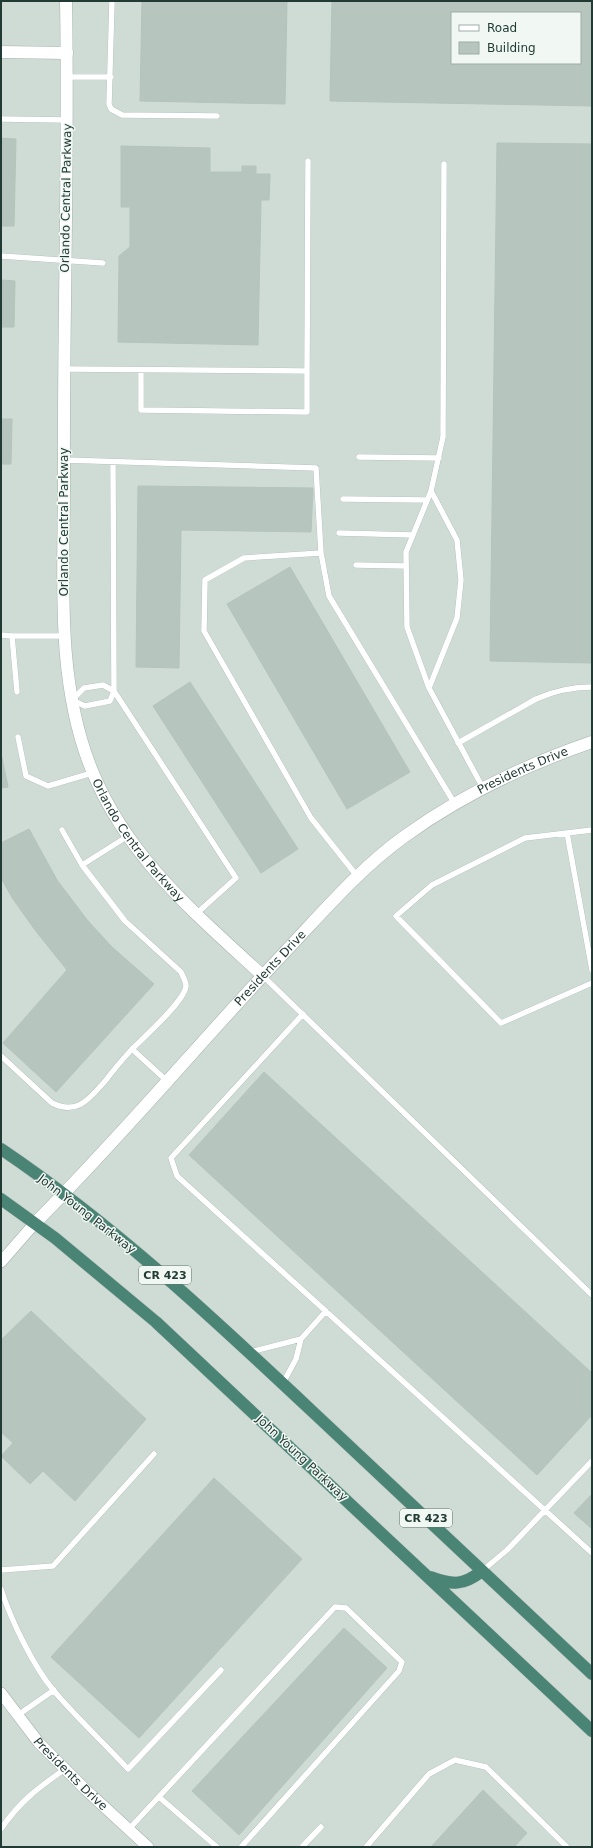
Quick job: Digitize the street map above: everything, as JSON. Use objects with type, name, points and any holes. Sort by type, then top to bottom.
[{"type":"highway","name":"John Young Parkway","points":[[1,1149],[64,1194],[146,1259],[250,1352],[592,1674]]},
{"type":"highway","name":"John Young Parkway","points":[[1,1199],[35,1223],[106,1279],[156,1322],[592,1731]]},
{"type":"highway","points":[[426,1575],[445,1582],[460,1583],[473,1578],[482,1571]]},
{"type":"street","name":"Orlando Central Parkway","points":[[66,1],[67,120],[63,369],[65,649],[74,714],[92,773],[121,828],[156,874],[196,914],[263,976]]},
{"type":"street","points":[[1,52],[67,53]]},
{"type":"street","name":"Presidents Drive","points":[[1,1262],[35,1223],[64,1194],[263,976],[357,876],[404,836],[482,788],[515,772],[592,742]]},
{"type":"street","name":"Presidents Drive","points":[[1,1693],[39,1743],[148,1847]]},
{"type":"lane","points":[[112,1],[111,77],[109,104],[111,109],[122,115],[217,116]]},
{"type":"lane","points":[[67,77],[111,77]]},
{"type":"lane","points":[[1,119],[67,120]]},
{"type":"lane","points":[[141,370],[141,410],[307,412],[308,161]]},
{"type":"lane","points":[[444,164],[443,438],[431,491],[406,552],[406,627],[429,688],[482,788]]},
{"type":"lane","points":[[1,256],[103,263]]},
{"type":"lane","points":[[63,369],[307,371]]},
{"type":"lane","points":[[359,457],[439,458]]},
{"type":"lane","points":[[64,460],[316,468],[321,553],[329,596],[455,804]]},
{"type":"lane","points":[[113,462],[114,691],[110,701],[85,706],[72,700],[84,688],[103,685],[114,691],[236,878],[196,914]]},
{"type":"lane","points":[[429,688],[457,618],[461,580],[457,540],[431,491]]},
{"type":"lane","points":[[343,499],[427,500]]},
{"type":"lane","points":[[339,533],[413,534]]},
{"type":"lane","points":[[321,553],[244,558],[205,580],[204,631],[311,818],[357,876]]},
{"type":"lane","points":[[356,565],[406,566]]},
{"type":"lane","points":[[1,635],[65,636]]},
{"type":"lane","points":[[12,636],[17,692]]},
{"type":"lane","points":[[458,743],[536,699],[574,687],[592,687]]},
{"type":"lane","points":[[18,736],[26,776],[48,786],[92,773]]},
{"type":"lane","points":[[1,1056],[52,1103],[58,1106],[73,1107],[86,1102],[90,1098],[132,1049],[181,999],[186,986],[185,979],[181,972],[125,921],[82,864],[62,830]]},
{"type":"lane","points":[[592,830],[525,838],[432,885],[396,916],[501,1023],[592,983]]},
{"type":"lane","points":[[567,833],[592,970]]},
{"type":"lane","points":[[82,864],[128,836]]},
{"type":"lane","points":[[263,976],[592,1295]]},
{"type":"lane","points":[[303,1014],[171,1158],[177,1176],[592,1553]]},
{"type":"lane","points":[[132,1049],[167,1081]]},
{"type":"lane","points":[[283,1384],[296,1359],[302,1339],[326,1311]]},
{"type":"lane","points":[[250,1352],[302,1339]]},
{"type":"lane","points":[[1,1570],[53,1566],[154,1454]]},
{"type":"lane","points":[[482,1571],[507,1550],[592,1461]]},
{"type":"lane","points":[[1,1589],[4,1600],[28,1650],[54,1690],[128,1769],[222,1670]]},
{"type":"lane","points":[[129,1830],[335,1607],[346,1608],[402,1662],[399,1671],[241,1847]]},
{"type":"lane","points":[[17,1716],[54,1690]]},
{"type":"lane","points":[[366,1847],[429,1774],[455,1760],[486,1767],[567,1847]]},
{"type":"lane","points":[[1,1829],[14,1811],[32,1793],[65,1769]]},
{"type":"lane","points":[[159,1797],[218,1847]]},
{"type":"lane","points":[[302,1847],[321,1827]]},
{"type":"shaded area","points":[[1,1],[592,1],[592,1847],[1,1847]]},
{"type":"building","points":[[142,1],[287,1],[285,104],[140,101]]},
{"type":"building","points":[[332,1],[592,1],[592,106],[330,101]]},
{"type":"building","points":[[1,138],[16,139],[14,226],[1,226]]},
{"type":"building","points":[[497,143],[592,144],[592,663],[490,661]]},
{"type":"building","points":[[121,146],[210,148],[210,172],[242,172],[242,166],[256,166],[256,174],[270,174],[269,200],[261,200],[258,345],[118,342],[119,256],[130,247],[130,207],[121,207]]},
{"type":"building","points":[[1,280],[15,281],[14,327],[1,327]]},
{"type":"building","points":[[1,419],[12,419],[11,464],[1,464]]},
{"type":"building","points":[[138,486],[313,488],[311,532],[181,530],[179,668],[136,667]]},
{"type":"building","points":[[290,567],[410,772],[347,809],[227,604]]},
{"type":"building","points":[[190,682],[298,849],[261,873],[153,706]]},
{"type":"building","points":[[1,753],[8,787],[1,788]]},
{"type":"building","points":[[29,829],[57,880],[88,921],[112,947],[154,984],[56,1092],[3,1043],[67,970],[35,930],[13,899],[1,878],[1,843]]},
{"type":"building","points":[[264,1072],[592,1373],[592,1415],[537,1475],[189,1155]]},
{"type":"building","points":[[31,1311],[146,1419],[75,1501],[43,1471],[30,1484],[1,1456],[13,1443],[1,1432],[1,1340]]},
{"type":"building","points":[[214,1478],[302,1559],[139,1738],[51,1657]]},
{"type":"building","points":[[592,1494],[592,1529],[574,1513]]},
{"type":"building","points":[[344,1628],[387,1668],[239,1835],[192,1791]]},
{"type":"building","points":[[483,1790],[527,1833],[514,1847],[431,1847]]}]
